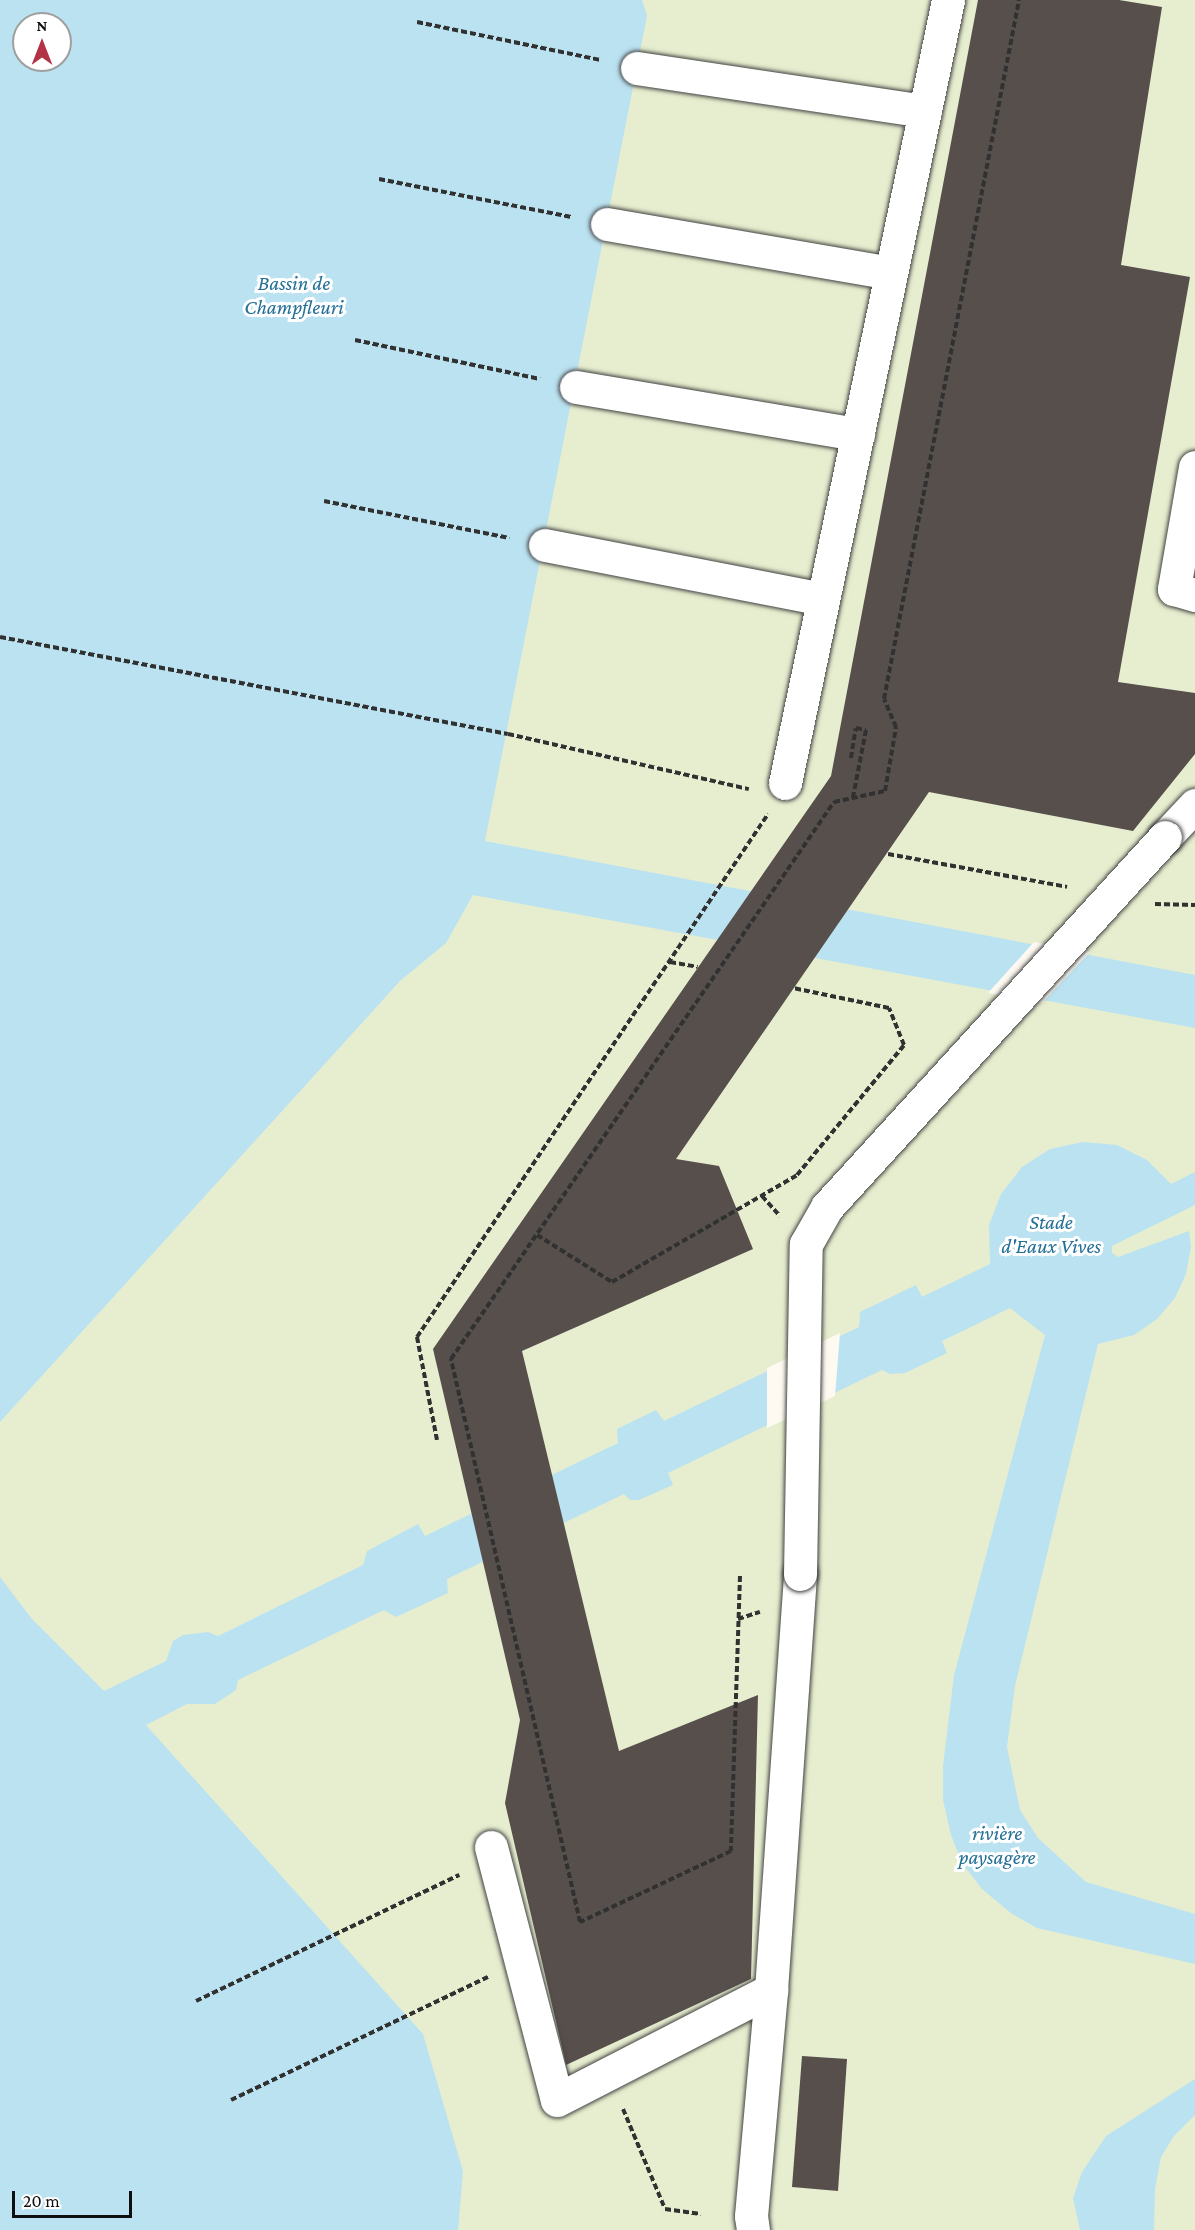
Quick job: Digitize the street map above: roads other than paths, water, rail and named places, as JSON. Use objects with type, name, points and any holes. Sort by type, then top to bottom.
[{"type":"lane","points":[[785,783],[948,0]]},
{"type":"lane","points":[[637,68],[925,111]]},
{"type":"lane","points":[[607,224],[891,273]]},
{"type":"lane","points":[[576,387],[858,434]]},
{"type":"lane","points":[[1195,467],[1174,589],[1195,595]]},
{"type":"lane","points":[[544,545],[824,599]]},
{"type":"lane","points":[[753,2230],[751,2216],[771,1990],[800,1574],[806,1244],[826,1207],[1195,806]]},
{"type":"lane","points":[[490,1846],[556,2100],[771,1990]]},
{"type":"water","name":"Bassin de Champfleuri","points":[[0,0],[642,0],[647,16],[485,841],[1195,975],[1195,1028],[473,895],[446,943],[400,981],[0,1422]]},
{"type":"water","points":[[1083,1142],[1117,1145],[1147,1160],[1171,1184],[1195,1172],[1195,1205],[1112,1246],[1112,1253],[1118,1257],[1189,1231],[1191,1247],[1186,1274],[1175,1298],[1157,1319],[1134,1335],[1098,1344],[1015,1686],[1007,1747],[1020,1810],[1038,1838],[1086,1882],[1195,1914],[1195,1964],[1037,1928],[1012,1914],[982,1889],[962,1863],[951,1835],[943,1800],[943,1766],[954,1675],[1045,1335],[1010,1308],[942,1341],[947,1353],[905,1373],[890,1374],[882,1370],[668,1473],[673,1485],[639,1500],[630,1500],[624,1494],[447,1579],[448,1593],[396,1617],[384,1610],[238,1680],[236,1690],[215,1704],[187,1704],[146,1725],[423,2034],[463,2171],[458,2230],[0,2230],[0,1577],[32,1619],[104,1691],[166,1661],[173,1641],[183,1635],[208,1632],[218,1636],[363,1565],[367,1551],[418,1524],[425,1536],[618,1443],[617,1429],[656,1410],[664,1421],[859,1327],[860,1312],[916,1285],[922,1297],[990,1264],[989,1225],[1001,1194],[1022,1167],[1050,1149]]},
{"type":"water","points":[[1195,2079],[1195,2115],[1174,2136],[1161,2157],[1155,2189],[1154,2230],[1080,2230],[1073,2198],[1082,2172],[1106,2136]]},
{"type":"water label","name":"Stade d'Eaux Vives","points":[[1051,1234]]},
{"type":"water label","name":"rivière paysagère","points":[[997,1845]]}]
